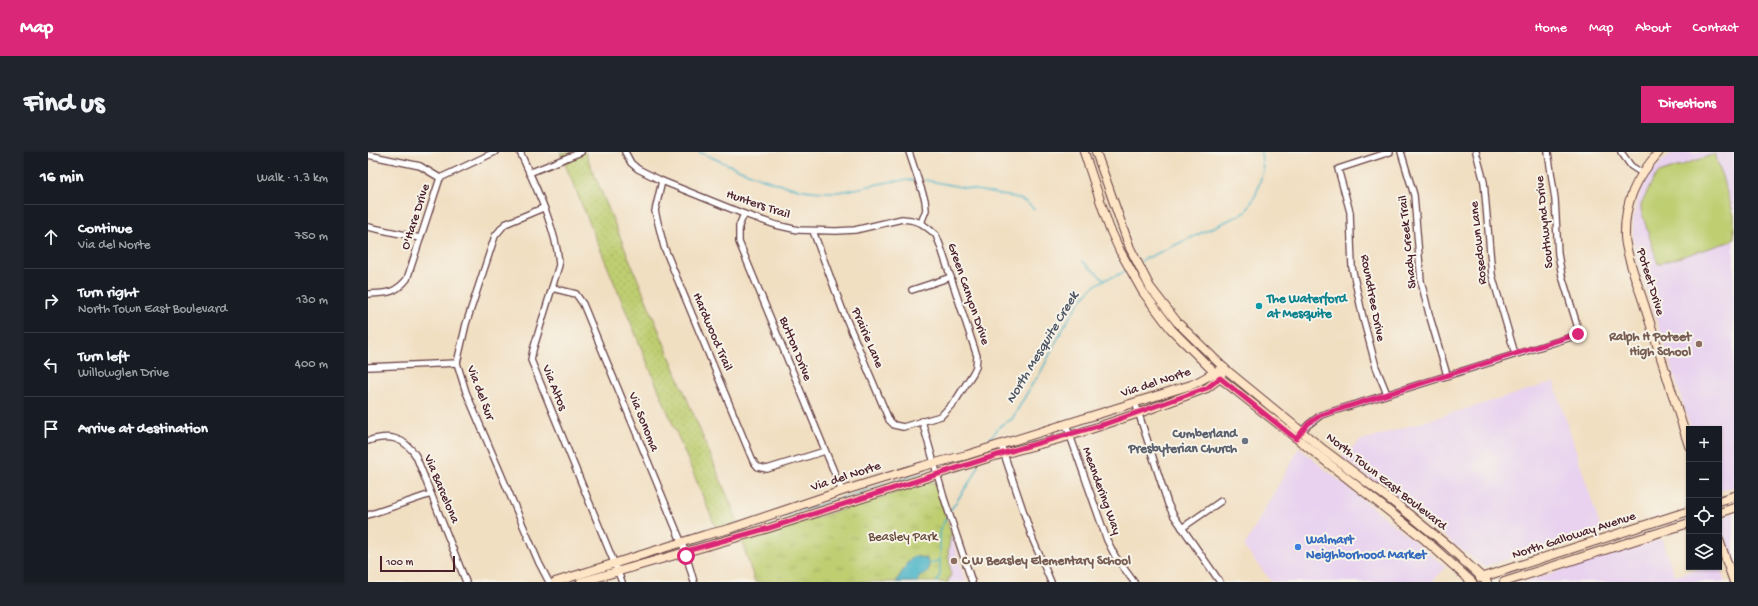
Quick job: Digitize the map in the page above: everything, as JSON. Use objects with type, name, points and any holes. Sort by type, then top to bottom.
[{"type":"street","name":"O'Hare Drive","points":[[368,294],[389,293],[399,288],[407,279],[440,178],[495,152]]},
{"type":"street","name":"Via Altos","points":[[520,152],[544,208],[558,252],[559,265],[531,360],[617,566],[622,582]]},
{"type":"street","points":[[529,173],[581,152]]},
{"type":"street","points":[[625,152],[631,163],[638,169],[662,181]]},
{"type":"street","points":[[909,152],[925,200],[926,210],[921,223]]},
{"type":"street","name":"North Town East Boulevard","points":[[1084,152],[1109,227],[1120,251],[1142,281],[1182,326],[1224,368],[1301,431],[1424,526],[1485,580]]},
{"type":"street","name":"North Town East Boulevard","points":[[1096,152],[1142,281],[1159,315],[1170,329],[1220,378],[1418,534],[1469,582]]},
{"type":"street","name":"Roundtree Drive","points":[[1386,394],[1376,367],[1362,318],[1352,267],[1350,212],[1338,169],[1390,152]]},
{"type":"street","name":"Shady Creek Trail","points":[[1401,152],[1414,195],[1421,281],[1447,375]]},
{"type":"street","name":"Rosedown Lane","points":[[1476,152],[1484,182],[1492,275],[1515,354]]},
{"type":"street","name":"Southwynd Drive","points":[[1515,354],[1578,334],[1578,328],[1559,262],[1555,199],[1548,152]]},
{"type":"street","points":[[1621,152],[1631,166],[1642,173]]},
{"type":"street","name":"Poteet Drive","points":[[1659,152],[1642,173],[1630,199],[1627,212],[1625,238],[1637,282],[1686,437]]},
{"type":"street","points":[[368,155],[420,166],[440,178]]},
{"type":"street","name":"Hunters Trail","points":[[662,181],[744,214],[776,225],[813,231],[856,230],[902,218],[921,223]]},
{"type":"street","name":"Hardwood Trail","points":[[662,181],[655,211],[664,247],[753,461],[758,468],[767,469],[824,451]]},
{"type":"street","name":"Via del Sur","points":[[544,208],[505,224],[495,236],[466,324],[457,364],[466,392],[536,556],[549,582]]},
{"type":"street","name":"Button Drive","points":[[744,214],[739,226],[739,242],[824,451],[842,490]]},
{"type":"street","name":"Green Canyon Drive","points":[[921,223],[936,235],[977,356],[976,367],[947,412],[941,416],[922,421]]},
{"type":"street","points":[[368,227],[420,238]]},
{"type":"street","name":"Prairie Lane","points":[[813,231],[843,311],[889,420],[894,425],[900,427],[922,421]]},
{"type":"street","points":[[912,290],[951,277]]},
{"type":"street","name":"Via Sonoma","points":[[552,288],[576,294],[583,304],[685,552],[694,582]]},
{"type":"street","points":[[1159,315],[1166,308]]},
{"type":"street","points":[[1296,439],[1301,431],[1321,415],[1515,354]]},
{"type":"street","points":[[368,366],[457,364]]},
{"type":"street","points":[[1220,378],[1224,368]]},
{"type":"street","name":"Via del Norte","points":[[581,582],[617,566],[681,542],[729,529],[842,490],[992,448],[1191,385],[1203,380],[1213,372],[1224,368]]},
{"type":"street","name":"Via del Norte","points":[[555,582],[617,566],[685,552],[840,506],[1004,453],[1070,436],[1207,388],[1220,378]]},
{"type":"street","points":[[1135,402],[1168,504],[1182,528],[1220,582]]},
{"type":"street","points":[[922,421],[944,498],[972,582]]},
{"type":"street","name":"Meandering Way","points":[[1066,424],[1106,540],[1115,556],[1134,582]]},
{"type":"street","name":"Via Barcelona","points":[[368,441],[388,437],[400,441],[410,448],[416,456],[466,582]]},
{"type":"street","points":[[1001,445],[1033,540],[1051,582]]},
{"type":"street","points":[[1375,500],[1381,492]]},
{"type":"street","points":[[368,514],[431,494]]},
{"type":"street","points":[[1722,500],[1734,496]]},
{"type":"street","points":[[1182,528],[1221,501]]},
{"type":"street","points":[[1722,512],[1734,508]]},
{"type":"street","name":"North Galloway Avenue","points":[[1469,582],[1485,580],[1686,512]]},
{"type":"street","name":"North Galloway Avenue","points":[[1504,582],[1686,524]]},
{"type":"street","points":[[1418,534],[1424,526]]},
{"type":"street","points":[[1637,528],[1641,538]]},
{"type":"street","points":[[1722,548],[1734,582]]},
{"type":"street","points":[[1571,550],[1574,559]]},
{"type":"shaded area","name":"Ralph H Poteet High School","points":[[1673,152],[1734,152],[1734,487],[1722,490],[1722,426],[1690,426],[1637,258],[1633,240],[1633,222],[1636,205],[1642,189],[1651,173]]},
{"type":"shaded area","points":[[1554,382],[1601,529],[1484,567],[1342,457],[1360,441]]},
{"type":"shaded area","points":[[1299,448],[1446,567],[1432,582],[1272,582],[1244,547]]},
{"type":"shaded area","points":[[1734,513],[1734,566],[1722,528],[1722,517]]},
{"type":"shaded area","name":"C W Beasley Elementary School","points":[[951,534],[966,582],[948,582],[951,574],[948,551]]},
{"type":"shaded area","points":[[1662,539],[1675,576],[1696,570],[1721,570],[1725,582],[1523,582]]},
{"type":"green space","points":[[560,152],[585,152],[738,522],[719,529],[716,528]]},
{"type":"green space","points":[[1715,154],[1734,215],[1734,239],[1732,241],[1658,264],[1641,210],[1641,205],[1654,178],[1659,173]]},
{"type":"green space","name":"Beasley Park","points":[[930,482],[936,483],[951,534],[948,551],[951,574],[948,582],[755,582],[741,538],[790,526]]},
{"type":"water","points":[[916,556],[927,559],[929,566],[928,572],[920,576],[918,582],[896,582],[909,560]]},
{"type":"waterway","points":[[699,152],[765,180],[817,192],[845,191],[893,181],[913,180]]},
{"type":"waterway","name":"North Mesquite Creek","points":[[1141,261],[1246,212],[1256,194],[1263,171],[1261,152]]},
{"type":"waterway","points":[[925,180],[1017,198],[1026,202],[1034,209]]},
{"type":"waterway","points":[[1082,261],[1105,280]]},
{"type":"waterway","name":"North Mesquite Creek","points":[[984,446],[1001,425],[1012,419],[1034,381],[1038,377],[1064,327],[1088,292],[1104,280],[1128,270]]},
{"type":"waterway","name":"North Mesquite Creek","points":[[950,511],[975,474],[978,465]]},
{"type":"waterway","points":[[758,524],[923,473]]},
{"type":"waterway","name":"North Mesquite Creek","points":[[937,582],[940,574],[940,529],[948,515]]},
{"type":"waterway","points":[[929,564],[940,560]]},
{"type":"place","name":"The Waterford at Mesquite","points":[[1259,306]]},
{"type":"place","name":"Ralph H Poteet High School","points":[[1699,344]]},
{"type":"place","name":"Cumberland Presbyterian Church","points":[[1245,441]]},
{"type":"place","name":"Walmart Neighborhood Market","points":[[1298,547]]},
{"type":"place","name":"C W Beasley Elementary School","points":[[954,561]]},
{"type":"route","points":[[686,556],[685,552],[690,550],[769,528],[1004,453],[1070,436],[1207,388],[1220,378],[1296,439],[1308,424],[1321,415],[1578,334]]}]
